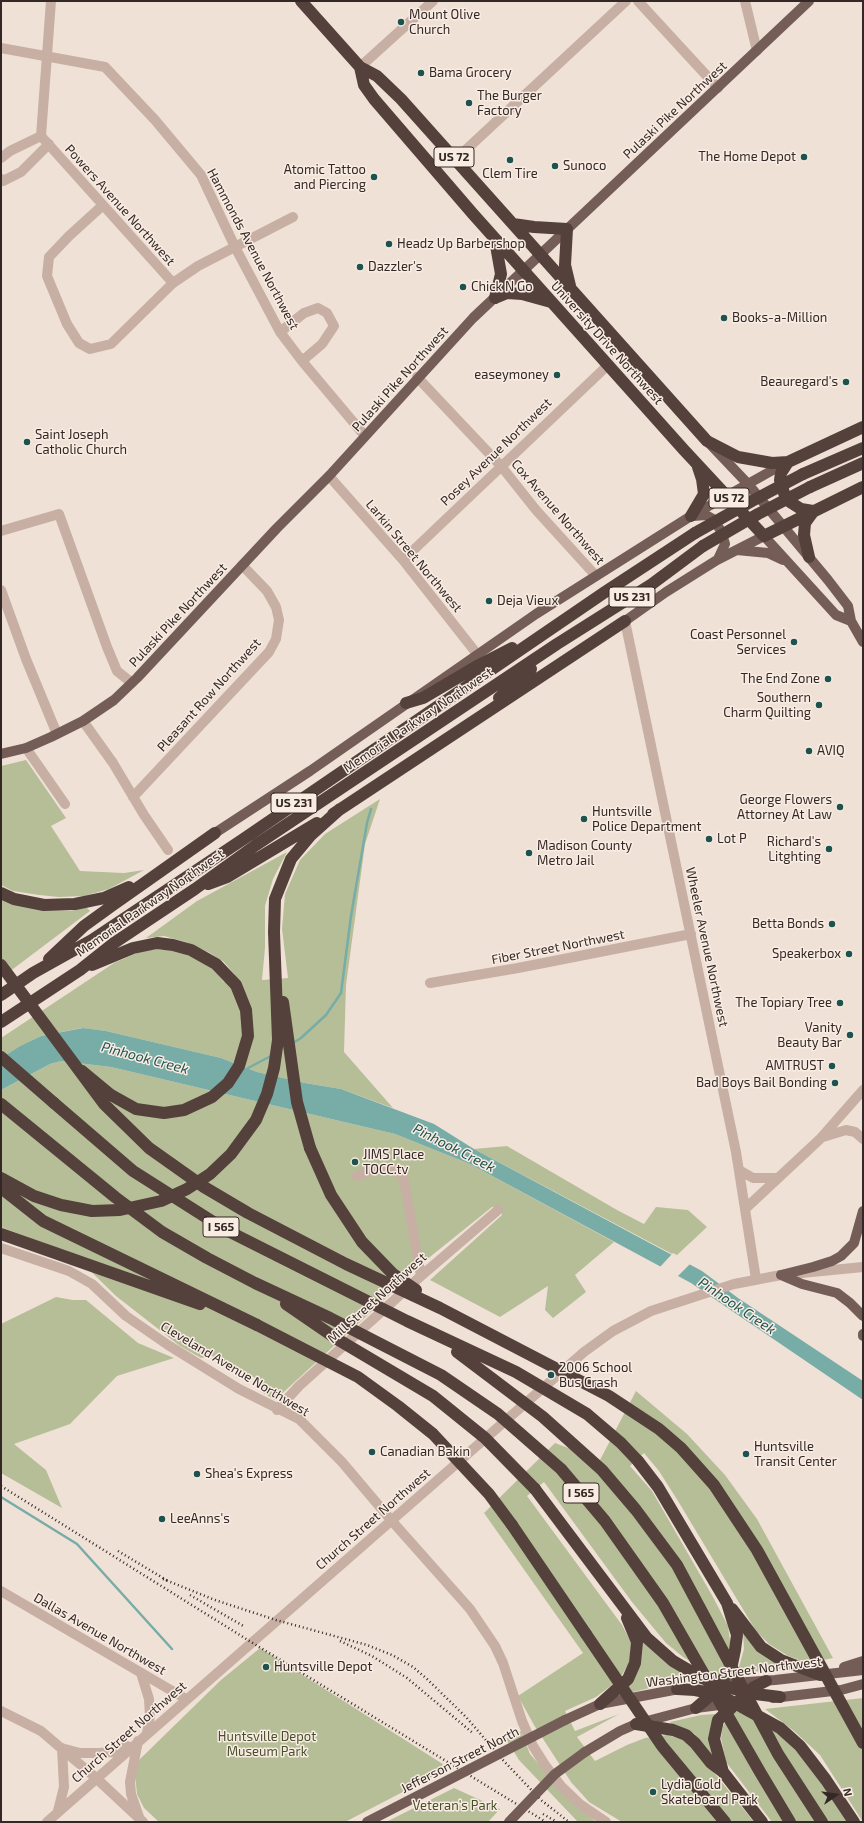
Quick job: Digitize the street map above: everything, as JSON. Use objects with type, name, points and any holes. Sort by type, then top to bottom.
[{"type":"highway","name":"University Drive Northwest","points":[[301,1],[360,67],[377,76],[401,99],[707,441]]},
{"type":"highway","name":"University Drive Northwest","points":[[360,67],[364,85],[374,99],[495,240],[553,302],[694,461],[764,536]]},
{"type":"highway","points":[[513,224],[567,229],[565,265],[571,289]]},
{"type":"highway","points":[[495,240],[501,274],[495,298]]},
{"type":"highway","points":[[495,298],[506,293],[522,294],[553,302]]},
{"type":"highway","name":"US 72","points":[[707,441],[738,456],[772,463],[788,462],[863,427]]},
{"type":"highway","name":"Memorial Parkway Northwest","points":[[1,995],[33,973],[92,940],[552,628],[695,533],[803,474],[863,448]]},
{"type":"highway","points":[[691,516],[704,494],[702,479],[694,461]]},
{"type":"highway","points":[[788,462],[781,473],[780,480],[786,496],[796,506],[805,510],[813,511]]},
{"type":"highway","name":"Memorial Parkway Northwest","points":[[1,1022],[80,970],[114,943],[195,889],[256,845],[557,644],[652,584],[703,546],[758,514],[810,487],[863,463]]},
{"type":"highway","points":[[764,536],[863,487]]},
{"type":"highway","points":[[810,557],[805,543],[804,529],[805,523],[813,511]]},
{"type":"highway","points":[[195,889],[228,876],[340,810],[625,621]]},
{"type":"highway","points":[[406,704],[423,698],[479,665],[552,628]]},
{"type":"highway","points":[[475,721],[557,644]]},
{"type":"highway","points":[[340,810],[311,835],[291,858],[274,900],[274,949],[277,978],[297,1102],[310,1148],[331,1195],[362,1242],[393,1274],[440,1308]]},
{"type":"highway","points":[[33,973],[84,926],[152,876],[215,833]]},
{"type":"highway","points":[[1,893],[14,899],[44,906],[75,904],[104,898],[152,876]]},
{"type":"highway","points":[[72,1063],[111,1094],[136,1109],[154,1113],[174,1112],[204,1103],[220,1091],[234,1075],[246,1046],[248,1028],[246,1010],[240,993],[230,978],[216,964],[200,954],[182,947],[157,943],[133,948],[80,970]]},
{"type":"highway","points":[[1,965],[72,1063],[104,1104],[149,1148],[204,1187],[248,1213],[346,1264],[440,1308],[609,1396],[659,1429],[695,1462],[714,1485],[757,1550],[863,1743]]},
{"type":"highway","points":[[1,1178],[34,1196],[61,1205],[79,1209],[106,1211],[134,1208],[154,1203],[174,1196],[199,1182],[221,1164],[240,1144],[256,1120],[267,1094],[274,1068],[278,1040],[277,978]]},
{"type":"highway","name":"I 565","points":[[1,1057],[133,1171],[226,1230],[407,1321],[468,1358],[543,1417],[602,1470],[636,1510],[677,1565],[778,1754],[822,1822]]},
{"type":"highway","name":"I 565","points":[[1,1104],[115,1197],[162,1232],[255,1283],[343,1324],[442,1375],[498,1414],[561,1469],[606,1521],[663,1603],[790,1822]]},
{"type":"highway","points":[[1,1188],[43,1222],[257,1325],[358,1377],[433,1434],[489,1494],[512,1525],[662,1746],[725,1822]]},
{"type":"highway","points":[[1,1234],[257,1325]]},
{"type":"highway","points":[[255,1283],[337,1338],[433,1396],[485,1438],[535,1489],[620,1600],[647,1638],[673,1661],[702,1678],[716,1689],[720,1695],[780,1728],[800,1746],[838,1796],[854,1822]]},
{"type":"highway","points":[[407,1321],[516,1372],[587,1414],[621,1443],[638,1461],[658,1487],[727,1603],[760,1647],[781,1660],[820,1675]]},
{"type":"highway","points":[[600,1704],[628,1679],[635,1663],[637,1642],[620,1600]]},
{"type":"highway","points":[[696,1708],[716,1689],[731,1669],[736,1650],[737,1634],[727,1603]]},
{"type":"highway","points":[[723,1772],[714,1739],[718,1720],[754,1687],[766,1681]]},
{"type":"highway","points":[[678,1689],[716,1689],[780,1697]]},
{"type":"highway","points":[[636,1724],[673,1730],[686,1735],[695,1743],[711,1763],[723,1772],[762,1822]]},
{"type":"main road","name":"Pulaski Pike Northwest","points":[[1,754],[26,748],[58,734],[83,722],[114,700],[132,683],[242,565],[329,476],[417,377],[464,327],[809,1]]},
{"type":"main road","name":"University Drive Northwest","points":[[707,441],[748,484],[810,557],[848,606],[851,621],[863,642]]},
{"type":"main road","points":[[215,833],[310,771],[477,654],[596,576],[691,516],[788,462]]},
{"type":"main road","points":[[691,516],[706,515],[713,519],[721,531],[725,544],[717,560]]},
{"type":"main road","name":"University Drive Northwest","points":[[764,536],[836,615],[851,621]]},
{"type":"main road","points":[[625,621],[666,592],[717,560],[764,536]]},
{"type":"main road","points":[[737,550],[768,553],[790,563]]},
{"type":"main road","points":[[781,1275],[813,1267],[841,1256],[854,1243],[863,1211]]},
{"type":"main road","points":[[781,1275],[802,1284],[837,1293],[863,1316]]},
{"type":"main road","points":[[837,1671],[863,1660]]},
{"type":"main road","name":"Washington Street Northwest","points":[[716,1689],[766,1681],[820,1675],[837,1671],[863,1670]]},
{"type":"main road","points":[[509,1822],[555,1774],[585,1752],[620,1731],[636,1724],[696,1708],[841,1690],[863,1684]]},
{"type":"main road","name":"Washington Street Northwest","points":[[565,1720],[600,1704],[678,1689]]},
{"type":"main road","points":[[841,1690],[863,1692]]},
{"type":"main road","name":"Jefferson Street North","points":[[367,1822],[565,1720]]},
{"type":"street","points":[[1,158],[10,151],[41,136],[51,1]]},
{"type":"street","points":[[360,67],[433,1]]},
{"type":"street","points":[[456,159],[626,1]]},
{"type":"street","points":[[638,1],[718,88]]},
{"type":"street","points":[[745,1],[757,51]]},
{"type":"street","name":"Hammonds Avenue Northwest","points":[[1,48],[105,68],[155,120],[201,175],[235,247],[280,332],[364,436]]},
{"type":"street","name":"Powers Avenue Northwest","points":[[41,136],[102,206],[173,283]]},
{"type":"street","name":"Powers Avenue Northwest","points":[[1,180],[3,181],[21,172],[49,144]]},
{"type":"street","points":[[102,206],[69,236],[49,257],[47,276],[67,324],[79,343],[90,349],[111,344],[173,283],[198,266],[293,217]]},
{"type":"street","points":[[280,332],[304,313],[318,308],[327,313],[334,326],[322,344],[302,361]]},
{"type":"street","name":"Posey Avenue Northwest","points":[[403,560],[608,364]]},
{"type":"street","name":"Cox Avenue Northwest","points":[[417,377],[501,466],[536,510],[596,576]]},
{"type":"street","name":"Larkin Street Northwest","points":[[329,476],[403,560],[477,654]]},
{"type":"street","points":[[1,531],[59,514],[106,647],[117,671],[132,683]]},
{"type":"street","name":"Pleasant Row Northwest","points":[[134,796],[269,652],[276,639],[279,620],[276,607],[267,591],[242,565]]},
{"type":"street","points":[[1,590],[26,659],[58,734]]},
{"type":"street","name":"Wheeler Avenue Northwest","points":[[625,621],[739,1170],[756,1279]]},
{"type":"street","points":[[83,722],[113,762],[168,850]]},
{"type":"street","points":[[26,748],[65,804]]},
{"type":"street","name":"Fiber Street Northwest","points":[[430,983],[518,968],[691,934]]},
{"type":"street","points":[[745,1209],[820,1139],[863,1090]]},
{"type":"street","points":[[820,1139],[837,1131],[846,1130],[855,1132],[863,1139]]},
{"type":"street","points":[[357,1176],[374,1170],[394,1168],[404,1180],[421,1276]]},
{"type":"street","points":[[739,1170],[753,1178],[778,1178]]},
{"type":"street","name":"Mill Street Northwest","points":[[277,1410],[299,1386],[421,1276],[498,1210]]},
{"type":"street","name":"Cleveland Avenue Northwest","points":[[1,1248],[69,1270],[92,1284],[126,1316],[168,1345],[239,1389],[277,1410],[299,1419],[342,1462],[484,1627],[503,1663],[522,1721],[533,1746],[561,1786],[581,1804],[606,1822]]},
{"type":"street","name":"Church Street Northwest","points":[[47,1822],[588,1349],[631,1320],[667,1304],[756,1279],[863,1266]]},
{"type":"street","name":"Dallas Avenue Northwest","points":[[1,1592],[186,1699]]},
{"type":"street","points":[[140,1673],[149,1699],[150,1716],[147,1733]]},
{"type":"street","points":[[1,1711],[41,1731],[96,1778],[141,1821]]},
{"type":"street","points":[[62,1748],[80,1752],[115,1752],[138,1741]]},
{"type":"street","points":[[138,1741],[130,1782],[131,1794],[141,1821]]},
{"type":"street","points":[[58,1812],[64,1787],[62,1748]]},
{"type":"green space","points":[[26,760],[66,818],[51,826],[80,871],[124,873],[144,870],[109,889],[84,896],[59,897],[39,895],[13,891],[1,885],[1,766]]},
{"type":"green space","points":[[380,799],[365,844],[346,985],[344,1052],[393,1108],[341,1089],[305,1083],[257,1072],[221,1058],[106,1031],[82,1028],[41,1036],[20,1046],[1,1058],[1,1038],[114,963],[139,952],[156,949],[176,951],[190,956],[214,969],[224,982],[235,975],[224,962],[210,953],[186,942],[164,936],[146,938],[197,901],[287,852],[273,879],[265,906],[265,948],[262,980],[288,978],[282,929],[285,894],[300,860],[325,834]]},
{"type":"green space","points":[[1,897],[44,910],[71,911],[86,907],[90,911],[1,978]]},
{"type":"green space","points":[[61,1061],[111,1067],[395,1134],[470,1164],[614,1242],[575,1275],[586,1292],[553,1318],[545,1310],[548,1286],[500,1317],[430,1280],[502,1215],[501,1207],[492,1207],[415,1269],[409,1277],[275,1400],[260,1391],[263,1382],[212,1356],[201,1358],[180,1346],[116,1296],[73,1254],[1,1227],[1,1090],[50,1064]]},
{"type":"green space","points":[[507,1146],[644,1224],[656,1207],[688,1210],[707,1227],[676,1256],[474,1149]]},
{"type":"green space","points":[[56,1297],[73,1300],[86,1300],[138,1343],[174,1358],[117,1376],[70,1424],[14,1444],[46,1470],[62,1508],[1,1473],[1,1324]]},
{"type":"green space","points":[[636,1391],[687,1434],[725,1475],[757,1519],[833,1658],[808,1663],[788,1656],[769,1644],[756,1631],[678,1501],[659,1471],[644,1453],[630,1466],[652,1491],[713,1597],[728,1626],[731,1648],[721,1675],[714,1676],[683,1657],[666,1643],[632,1602],[544,1482],[527,1496],[622,1625],[631,1642],[630,1661],[622,1675],[596,1697],[565,1711],[575,1731],[619,1714],[577,1737],[595,1761],[645,1738],[667,1735],[681,1739],[694,1748],[754,1822],[622,1822],[589,1802],[571,1782],[534,1725],[518,1696],[583,1653],[484,1513],[555,1443],[600,1460]]},
{"type":"green space","points":[[743,1630],[787,1668],[737,1674],[744,1649]]},
{"type":"green space","points":[[643,1640],[693,1679],[673,1682],[618,1696]]},
{"type":"green space","name":"Huntsville Depot Museum Park","points":[[260,1648],[449,1768],[345,1822],[159,1822],[144,1808],[137,1794],[135,1774],[139,1760],[221,1680]]},
{"type":"green space","points":[[863,1698],[863,1822],[820,1755],[794,1731],[765,1709]]},
{"type":"green space","points":[[740,1711],[775,1731],[802,1756],[849,1822],[772,1822],[726,1762],[721,1738],[723,1726],[731,1713]]},
{"type":"green space","points":[[715,1714],[717,1717],[713,1757],[695,1734],[671,1724],[670,1722],[701,1715]]},
{"type":"green space","points":[[521,1731],[530,1754],[571,1801],[596,1822],[577,1821],[519,1760],[506,1739]]},
{"type":"green space","name":"Veteran's Park","points":[[454,1788],[500,1809],[488,1822],[386,1822]]},
{"type":"water","name":"Pinhook Creek","points":[[83,1028],[106,1031],[221,1058],[257,1072],[305,1083],[341,1089],[434,1124],[474,1149],[702,1271],[738,1298],[863,1381],[863,1400],[691,1283],[470,1164],[395,1134],[111,1067],[61,1061],[50,1064],[1,1090],[1,1058],[20,1046],[41,1036]]},
{"type":"pier","points":[[673,1253],[691,1263],[677,1277],[659,1268]]},
{"type":"waterway","points":[[293,1043],[301,1038],[326,1015],[341,993],[351,916],[367,823],[371,809]]},
{"type":"waterway","points":[[248,1068],[271,1056]]},
{"type":"waterway","points":[[1,1497],[77,1544],[172,1649]]},
{"type":"railway","points":[[1,1486],[251,1642],[546,1822]]},
{"type":"railway","points":[[118,1551],[168,1581]]},
{"type":"railway","points":[[163,1579],[215,1600],[276,1620],[367,1645],[392,1655],[413,1667],[427,1679],[466,1717],[503,1760]]},
{"type":"railway","points":[[190,1595],[245,1627]]},
{"type":"railway","points":[[340,1641],[372,1656],[407,1678],[474,1734]]},
{"type":"railway","points":[[500,1757],[541,1800],[569,1822]]},
{"type":"railway","points":[[543,1814],[557,1822]]},
{"type":"place","name":"Mount Olive Church","points":[[401,22]]},
{"type":"place","name":"Bama Grocery","points":[[421,73]]},
{"type":"place","name":"The Burger Factory","points":[[469,103]]},
{"type":"place","name":"The Home Depot","points":[[804,157]]},
{"type":"place","name":"Clem Tire","points":[[510,160]]},
{"type":"place","name":"Sunoco","points":[[555,166]]},
{"type":"place","name":"Atomic Tattoo and Piercing","points":[[374,177]]},
{"type":"place","name":"Headz Up Barbershop","points":[[389,244]]},
{"type":"place","name":"Dazzler's","points":[[360,267]]},
{"type":"place","name":"Chick N Go","points":[[463,287]]},
{"type":"place","name":"Books-a-Million","points":[[724,318]]},
{"type":"place","name":"easeymoney","points":[[557,375]]},
{"type":"place","name":"Beauregard's","points":[[846,382]]},
{"type":"place","name":"Saint Joseph Catholic Church","points":[[27,442]]},
{"type":"place","name":"Deja Vieux","points":[[489,601]]},
{"type":"place","name":"Coast Personnel Services","points":[[794,642]]},
{"type":"place","name":"The End Zone","points":[[828,679]]},
{"type":"place","name":"Southern Charm Quilting","points":[[819,705]]},
{"type":"place","name":"AVIQ","points":[[809,751]]},
{"type":"place","name":"George Flowers Attorney At Law","points":[[840,807]]},
{"type":"place","name":"Huntsville Police Department","points":[[584,819]]},
{"type":"place","name":"Lot P","points":[[709,839]]},
{"type":"place","name":"Richard's Litghting","points":[[829,849]]},
{"type":"place","name":"Madison County Metro Jail","points":[[529,853]]},
{"type":"place","name":"Betta Bonds","points":[[832,924]]},
{"type":"place","name":"Speakerbox","points":[[849,954]]},
{"type":"place","name":"The Topiary Tree","points":[[840,1003]]},
{"type":"place","name":"Vanity Beauty Bar","points":[[850,1035]]},
{"type":"place","name":"AMTRUST","points":[[832,1066]]},
{"type":"place","name":"Bad Boys Bail Bonding","points":[[835,1083]]},
{"type":"place","name":"JIMS Place TOCC.tv","points":[[355,1162]]},
{"type":"place","name":"2006 School Bus Crash","points":[[551,1375]]},
{"type":"place","name":"Canadian Bakin","points":[[372,1452]]},
{"type":"place","name":"Huntsville Transit Center","points":[[746,1454]]},
{"type":"place","name":"Shea's Express","points":[[197,1474]]},
{"type":"place","name":"LeeAnns's","points":[[162,1519]]},
{"type":"place","name":"Huntsville Depot","points":[[266,1667]]},
{"type":"place","name":"Lydia Gold Skateboard Park","points":[[653,1792]]}]
